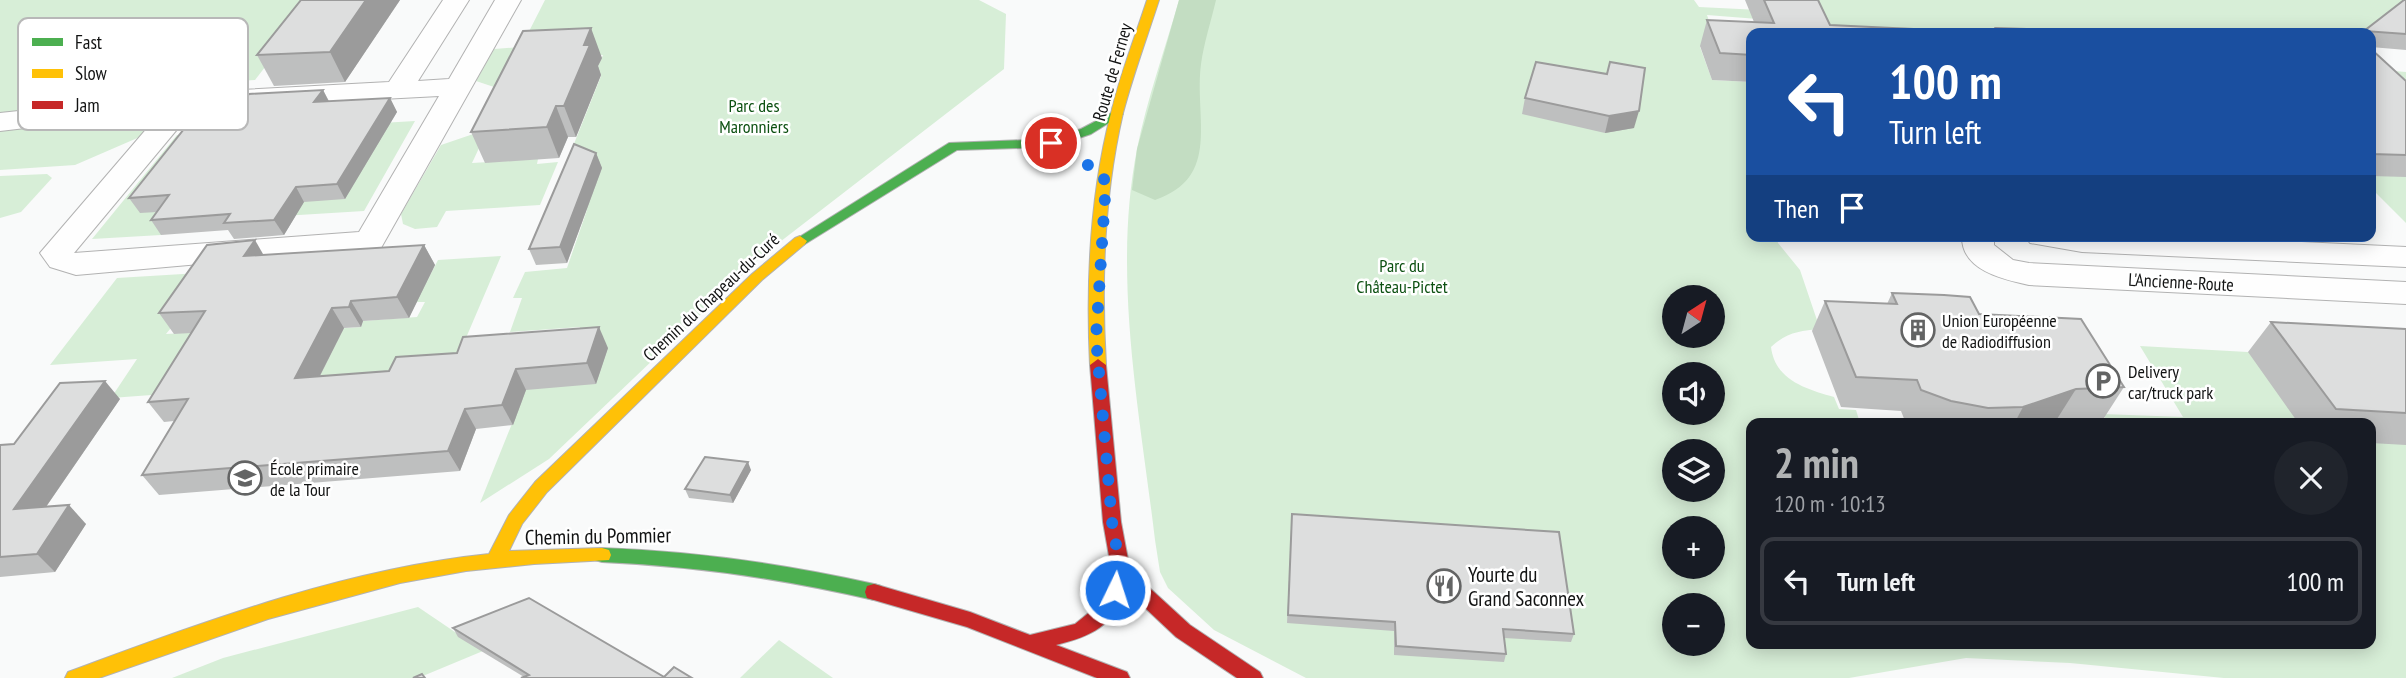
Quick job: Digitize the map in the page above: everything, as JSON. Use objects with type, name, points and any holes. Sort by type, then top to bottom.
[{"type":"street","points":[[398,90],[456,0]]},
{"type":"street","points":[[161,130],[56,253],[62,260],[76,264],[370,241],[455,87],[508,0]]},
{"type":"street","name":"Route de Ferney","points":[[1121,573],[1112,522],[1096,338],[1106,181],[1117,114],[1153,0]]},
{"type":"street","points":[[248,98],[455,87]]},
{"type":"street","points":[[1051,143],[1090,131],[1117,114]]},
{"type":"street","points":[[0,122],[18,120]]},
{"type":"street","name":"Chemin du Chapeau-du-Curé","points":[[496,559],[515,520],[541,487],[786,251],[954,146],[983,142],[1051,143]]},
{"type":"street","points":[[1051,143],[1071,153]]},
{"type":"street","points":[[1089,165],[1106,181]]},
{"type":"street","name":"L'Ancienne-Route","points":[[1978,242],[1978,248],[1991,262],[2029,274],[2406,293]]},
{"type":"street","name":"L'Ancienne-Route","points":[[2082,242],[2406,257]]},
{"type":"street","name":"Chemin du Pommier","points":[[75,678],[303,602],[430,570],[496,559],[618,553],[738,563],[869,589],[980,621],[1036,641],[1120,678]]},
{"type":"street","points":[[1036,641],[1080,631],[1110,607],[1121,573],[1161,615],[1210,652],[1254,678]]},
{"type":"green space","points":[[0,0],[317,0],[255,80],[248,80],[248,18],[18,18],[18,130],[147,130],[142,136],[75,165],[0,170]]},
{"type":"green space","name":"Parc des Maronniers","points":[[545,0],[979,0],[1006,14],[1004,69],[763,255],[549,459],[480,503],[530,379],[572,351],[580,327],[510,332],[522,298],[513,298],[525,272],[567,268],[587,210],[550,204],[601,76],[594,75],[603,55],[584,55],[509,92],[476,81],[494,49],[521,47]]},
{"type":"green space","name":"Parc du Château-Pictet","points":[[1179,0],[1694,0],[1699,7],[1803,12],[1797,0],[2406,0],[2375,28],[1871,28],[1707,15],[1716,42],[1700,47],[1712,80],[1746,82],[1746,242],[1778,242],[1800,270],[1820,329],[1783,338],[1771,347],[1774,358],[1785,375],[1803,386],[1834,397],[1839,409],[1856,410],[1858,418],[1746,418],[1746,649],[2376,649],[2376,418],[2105,418],[2102,414],[2183,417],[2140,346],[2406,361],[2406,678],[2224,678],[2070,663],[1966,658],[1849,678],[1306,678],[1214,630],[1168,588],[1160,572],[1136,394],[1128,295],[1130,197],[1141,130]]},
{"type":"green space","points":[[1179,0],[1216,0],[1201,64],[1200,144],[1197,161],[1189,177],[1176,190],[1155,200],[1132,190],[1137,149]]},
{"type":"green space","points":[[2376,69],[2406,72],[2406,223],[2376,193]]},
{"type":"green space","points":[[415,121],[364,211],[170,223],[161,235],[92,239],[177,135]]},
{"type":"green space","points":[[488,129],[472,163],[538,159],[537,164],[558,162],[540,205],[446,211],[437,227],[415,229],[403,224],[401,214],[441,145]]},
{"type":"green space","points":[[47,174],[52,178],[21,212],[0,218],[0,176]]},
{"type":"green space","points":[[501,256],[451,373],[111,398],[137,359],[50,365],[117,278],[216,272],[166,334],[220,331],[217,337],[361,327],[363,321],[417,317],[425,302],[416,302],[438,260]]},
{"type":"green space","points":[[418,607],[483,651],[418,678],[172,678],[223,658]]},
{"type":"green space","points":[[779,640],[833,678],[740,678]]},
{"type":"building","points":[[301,0],[366,0],[330,52],[257,55]]},
{"type":"building","points":[[1764,0],[1818,0],[1830,25],[1892,28],[1746,28],[1746,55],[1720,53],[1707,20],[1774,23]]},
{"type":"building","points":[[2406,0],[2406,34],[2376,32],[2376,28],[2368,28]]},
{"type":"building","points":[[591,28],[584,45],[590,45],[564,106],[556,106],[547,127],[471,132],[523,31]]},
{"type":"building","points":[[2376,54],[2406,81],[2406,155],[2376,154]]},
{"type":"building","points":[[1536,62],[1607,74],[1610,62],[1645,68],[1639,111],[1609,116],[1525,98]]},
{"type":"building","points":[[323,90],[314,102],[390,98],[337,184],[296,187],[274,220],[224,223],[230,214],[151,220],[169,195],[129,198],[183,130],[248,130],[249,94]]},
{"type":"building","points":[[574,144],[596,153],[560,247],[529,249]]},
{"type":"building","points":[[255,240],[244,256],[424,245],[397,297],[351,301],[349,307],[332,308],[295,378],[389,371],[396,357],[457,353],[463,337],[599,327],[587,363],[516,369],[502,405],[465,409],[448,451],[142,475],[188,399],[148,402],[205,311],[159,313],[207,245]]},
{"type":"building","points":[[1892,293],[1970,297],[1979,314],[2081,319],[2124,387],[2076,389],[2023,407],[1988,408],[1951,401],[1921,390],[1917,380],[1856,377],[1825,301],[1897,304]]},
{"type":"building","points":[[2271,322],[2406,329],[2406,413],[2336,409]]},
{"type":"building","points":[[105,381],[14,509],[69,505],[37,554],[0,557],[0,445],[14,444],[60,383]]},
{"type":"building","points":[[705,457],[748,462],[730,495],[685,489]]},
{"type":"building","points":[[1292,514],[1559,532],[1574,634],[1503,629],[1506,654],[1396,646],[1395,622],[1288,615]]},
{"type":"building","points":[[529,598],[664,677],[521,678],[529,675],[453,628]]},
{"type":"building","points":[[674,667],[692,678],[663,678]]},
{"type":"traffic: fast","points":[[800,241],[954,146],[1052,143],[1086,132],[1117,114]]},
{"type":"traffic: fast","points":[[602,555],[739,566],[874,592]]},
{"type":"traffic: slow","points":[[1098,365],[1097,272],[1106,171],[1117,113],[1153,0]]},
{"type":"traffic: slow","points":[[496,559],[515,520],[541,487],[757,277],[800,241]]},
{"type":"traffic: slow","points":[[75,678],[268,611],[333,591],[400,575],[466,563],[534,556],[602,555]]},
{"type":"traffic: jam","points":[[1036,641],[1080,631],[1110,607],[1121,573],[1112,522],[1098,365]]},
{"type":"traffic: jam","points":[[1121,573],[1183,631],[1253,678]]},
{"type":"traffic: jam","points":[[874,592],[970,620],[1120,678]]},
{"type":"place","name":"Union Européenne de Radiodiffusion","points":[[1918,330]]},
{"type":"place","name":"Delivery car/truck park","points":[[2103,381]]},
{"type":"place","name":"École primaire de la Tour","points":[[245,478]]},
{"type":"place","name":"Yourte du Grand Saconnex","points":[[1444,586]]},
{"type":"route","points":[[1051,143],[1080,158],[1106,181],[1096,302],[1096,338],[1112,522],[1121,573],[1115,590]]}]
